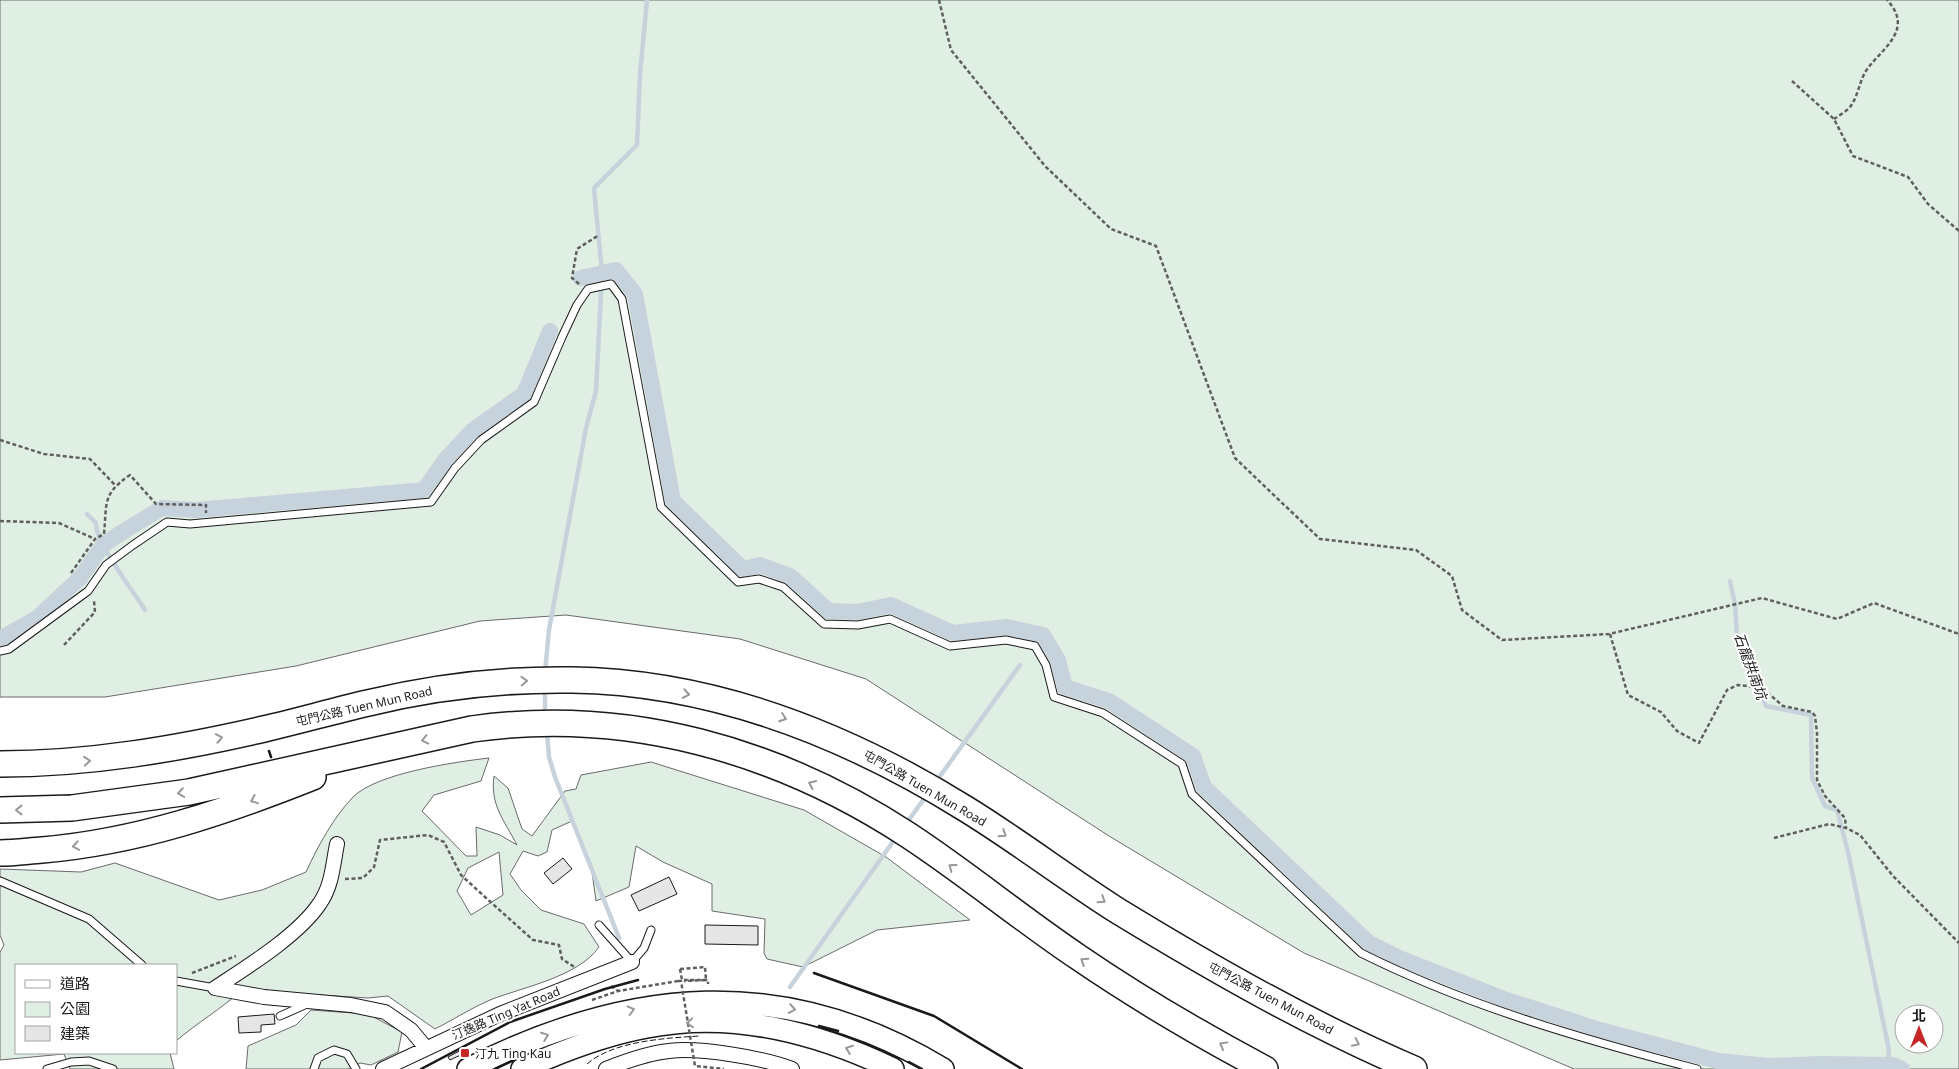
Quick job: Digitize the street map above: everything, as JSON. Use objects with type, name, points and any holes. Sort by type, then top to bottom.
[{"type":"highway","name":"屯門公路 Tuen Mun Road","points":[[0,764],[62,763],[128,756],[263,730],[368,702],[475,684],[572,680],[624,683],[728,702],[771,714],[808,728],[859,750],[909,776],[967,809],[1116,909],[1190,954],[1318,1024],[1414,1069]]},
{"type":"highway","points":[[0,810],[52,810],[321,774],[356,756],[472,729],[548,722],[630,728],[670,734],[717,746],[767,763],[863,809],[908,835],[1079,958],[1155,1007],[1265,1069]]},
{"type":"highway","points":[[0,853],[69,848],[124,837],[229,810],[277,781]]},
{"type":"main road","points":[[468,1069],[506,1051],[584,1022],[643,1007],[697,1001],[744,1002],[793,1009],[834,1019],[878,1035],[943,1069]]},
{"type":"main road","points":[[522,1069],[585,1043],[639,1028],[709,1022],[744,1023],[786,1030],[829,1042],[893,1069]]},
{"type":"street","points":[[215,988],[272,949],[308,918],[321,902],[328,886],[337,844]]},
{"type":"street","name":"汀逸路 Ting Yat Road","points":[[383,1069],[500,1014],[632,962]]},
{"type":"street","points":[[215,988],[264,997],[351,1005],[385,1012],[411,1030],[426,1048]]},
{"type":"street","points":[[606,1069],[643,1056],[682,1050],[733,1056],[792,1069]]},
{"type":"lane","points":[[0,651],[8,649],[88,591],[106,566],[167,522],[190,524],[431,502],[455,468],[481,440],[534,402],[562,337],[588,289],[611,284],[622,299],[662,507],[738,582],[759,579],[782,588],[824,624],[858,625],[890,619],[950,646],[1006,640],[1035,646],[1046,665],[1054,697],[1103,713],[1182,764],[1192,794],[1361,953],[1394,970],[1500,1011],[1596,1043],[1697,1069]]},
{"type":"lane","points":[[0,881],[89,919],[141,964]]},
{"type":"lane","points":[[599,925],[632,962],[644,948],[651,930]]},
{"type":"lane","points":[[178,981],[215,988]]},
{"type":"lane","points":[[280,1016],[313,1002]]},
{"type":"lane","points":[[314,1069],[318,1058],[334,1050],[347,1054],[356,1069]]},
{"type":"lane","points":[[47,1069],[71,1062],[89,1061],[113,1069]]},
{"type":"path","points":[[939,0],[951,50],[1045,166],[1111,229],[1156,246],[1235,458],[1320,540],[1416,550],[1452,576],[1462,610],[1502,640],[1610,634],[1762,598],[1838,619],[1874,603],[1959,634]]},
{"type":"path","points":[[1834,119],[1852,106],[1867,69],[1889,47],[1898,28],[1896,9],[1887,0]]},
{"type":"path","points":[[1792,81],[1834,119],[1853,156],[1908,177],[1928,204],[1959,232]]},
{"type":"path","points":[[581,300],[581,286],[572,278],[577,249],[599,235]]},
{"type":"path","points":[[0,440],[44,454],[90,459],[115,485]]},
{"type":"path","points":[[71,573],[96,539],[104,534],[107,496],[115,485],[130,475],[156,504],[206,505]]},
{"type":"path","points":[[0,521],[59,523],[96,539]]},
{"type":"path","points":[[64,645],[95,612],[94,599],[88,591]]},
{"type":"path","points":[[1610,634],[1628,695],[1661,712],[1677,731],[1698,743],[1726,690],[1738,684],[1762,688],[1783,706],[1812,712],[1815,716],[1818,780],[1825,796],[1845,818],[1846,828]]},
{"type":"path","points":[[1774,838],[1829,824],[1846,828],[1860,835],[1893,876],[1959,942]]},
{"type":"path","points":[[328,886],[344,879],[363,878],[374,867],[380,840],[428,835],[444,842],[461,875],[533,940],[559,945],[562,959],[574,968],[585,968],[598,976]]},
{"type":"path","points":[[189,974],[241,954]]},
{"type":"path","points":[[708,989],[708,980],[682,980],[680,969],[704,967],[705,973],[706,980],[679,981],[695,1066],[724,1069]]},
{"type":"path","points":[[611,986],[618,991]]},
{"type":"green space","points":[[0,0],[1959,0],[1959,1069],[1574,1069],[1304,953],[1109,836],[866,679],[740,639],[566,615],[480,621],[296,666],[105,697],[0,697]]},
{"type":"green space","points":[[489,758],[481,781],[434,795],[422,811],[466,856],[477,856],[476,827],[500,835],[517,845],[496,804],[493,786],[494,776],[508,788],[522,829],[532,836],[565,791],[576,789],[581,775],[651,762],[804,810],[886,857],[970,920],[877,930],[803,967],[767,959],[764,953],[765,919],[712,911],[712,884],[663,862],[636,846],[629,887],[596,901],[591,864],[572,821],[552,830],[547,852],[538,856],[523,851],[510,874],[521,890],[541,910],[584,924],[599,947],[590,957],[564,974],[490,1000],[435,1029],[388,996],[368,998],[242,990],[178,1039],[178,964],[15,964],[15,1054],[64,1054],[0,1060],[0,952],[4,945],[0,935],[0,869],[81,872],[115,863],[219,900],[262,890],[306,872],[321,842],[339,814],[353,797],[364,789],[398,775],[437,766]],"holes":[[[499,852],[503,895],[471,915],[457,891],[468,868]]]},
{"type":"green space","points":[[311,1010],[368,1014],[402,1032],[398,1052],[371,1065],[360,1063],[348,1069],[246,1069],[248,1046],[296,1025]]},
{"type":"green space","points":[[64,1054],[170,1054],[174,1069],[70,1069]]},
{"type":"building","points":[[563,858],[572,869],[553,884],[544,873]]},
{"type":"building","points":[[669,877],[677,894],[639,911],[631,895]]},
{"type":"building","points":[[705,925],[758,926],[758,945],[705,944]]},
{"type":"building","points":[[274,1014],[275,1024],[261,1025],[261,1032],[239,1033],[238,1017]]},
{"type":"building","points":[[463,1049],[465,1053],[450,1060],[448,1057]]},
{"type":"waterway","points":[[545,672],[549,630],[586,428],[596,391],[602,273],[594,188],[637,145],[640,74],[647,0]]},
{"type":"waterway","points":[[581,278],[616,270],[635,294],[673,501],[743,569],[760,565],[790,576],[829,611],[857,612],[891,605],[953,633],[1007,627],[1043,635],[1058,660],[1065,687],[1109,701],[1193,756],[1204,787],[1369,943],[1399,958],[1504,999],[1600,1030],[1718,1061],[1769,1066],[1820,1064],[1893,1065],[1902,1069]]},
{"type":"waterway","points":[[0,639],[37,618],[80,578],[103,545],[162,508],[196,510],[424,490],[445,460],[473,430],[524,394],[550,331]]},
{"type":"waterway","points":[[87,514],[96,523],[97,531],[108,554],[145,610]]},
{"type":"waterway","name":"石龍拱南坑","points":[[1730,581],[1735,604],[1737,636],[1766,706],[1811,715],[1812,778],[1825,806],[1837,810],[1848,852],[1889,1050],[1887,1069]]},
{"type":"waterway","points":[[935,783],[1020,665]]},
{"type":"waterway","points":[[545,688],[545,717]]},
{"type":"waterway","points":[[547,733],[549,757],[555,777],[619,938]]},
{"type":"waterway","points":[[906,824],[926,796]]},
{"type":"waterway","points":[[790,987],[897,836]]},
{"type":"fence","points":[[587,1064],[611,1050],[640,1042],[700,1036]]},
{"type":"wall","points":[[269,751],[271,757]]},
{"type":"wall","points":[[814,973],[934,1016],[1022,1069]]},
{"type":"wall","points":[[421,1069],[510,1022],[605,989],[638,980]]},
{"type":"wall","points":[[819,1026],[838,1031]]},
{"type":"wall","points":[[495,1069],[527,1054]]},
{"type":"wall","points":[[909,1062],[922,1069]]},
{"type":"place","name":"汀九 Ting Kau","points":[[465,1053]]}]
